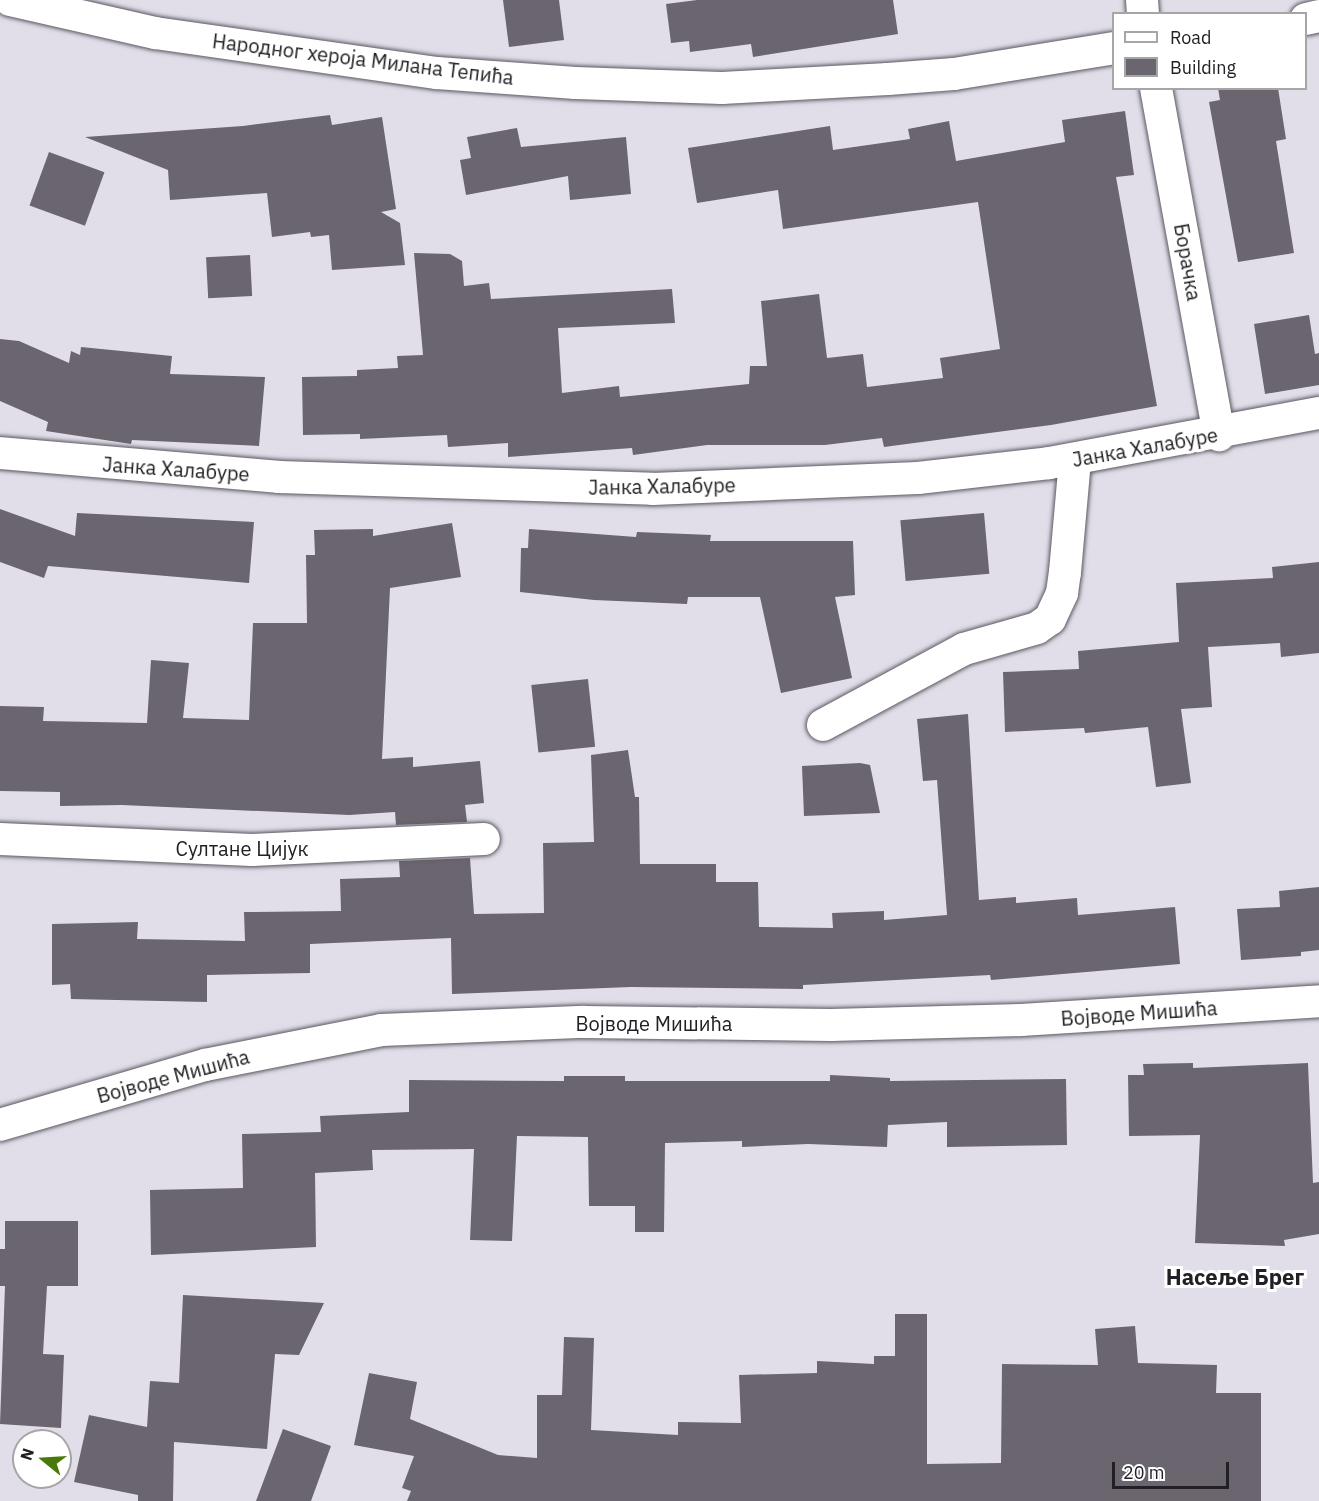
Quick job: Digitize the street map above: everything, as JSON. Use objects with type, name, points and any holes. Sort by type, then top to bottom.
[{"type":"street","name":"Народног хероја Милана Тепића","points":[[9,0],[155,33],[437,73],[576,83],[722,88],[888,79],[954,74],[1112,48]]},
{"type":"street","name":"Борачка","points":[[1156,90],[1219,435]]},
{"type":"street","name":"Јанка Халабуре","points":[[0,453],[279,477],[653,489],[918,478],[1075,459],[1219,435],[1319,413]]},
{"type":"street","points":[[823,725],[964,649],[1037,628],[1050,619],[1062,593],[1075,459]]},
{"type":"street","name":"Султане Цијук","points":[[0,839],[252,850],[483,839]]},
{"type":"street","name":"Војводе Мишића","points":[[0,1125],[205,1065],[381,1030],[584,1022],[831,1025],[1021,1020],[1319,1001]]},
{"type":"building","points":[[503,0],[559,0],[564,40],[509,47]]},
{"type":"building","points":[[697,0],[893,0],[898,34],[753,57],[751,44],[690,52],[689,41],[671,43],[666,4]]},
{"type":"building","points":[[1218,90],[1278,90],[1286,139],[1276,141],[1294,253],[1238,262],[1209,102],[1220,100]]},
{"type":"building","points":[[1125,111],[1134,175],[1116,177],[1157,406],[1051,425],[884,447],[882,438],[825,445],[707,445],[633,455],[632,448],[508,457],[508,443],[448,447],[447,435],[360,439],[360,434],[303,435],[302,377],[357,376],[357,370],[398,368],[397,356],[423,355],[414,253],[450,254],[462,261],[464,286],[489,283],[491,299],[672,289],[675,323],[558,328],[562,393],[619,386],[620,397],[749,384],[750,366],[767,366],[761,301],[819,294],[827,358],[863,354],[867,387],[943,378],[940,358],[1000,349],[978,202],[783,229],[778,190],[697,203],[688,148],[830,126],[833,150],[910,139],[908,129],[949,121],[956,161],[1065,142],[1062,120]]},
{"type":"building","points":[[330,115],[332,125],[382,117],[396,209],[381,212],[400,223],[405,265],[332,270],[329,235],[311,237],[310,232],[272,237],[267,193],[170,200],[168,170],[85,137],[243,126]]},
{"type":"building","points":[[517,128],[521,147],[626,137],[631,194],[570,200],[568,176],[466,195],[460,160],[471,158],[467,137]]},
{"type":"building","points":[[49,152],[104,172],[85,226],[30,206]]},
{"type":"building","points":[[250,255],[252,296],[208,298],[206,257]]},
{"type":"building","points":[[1309,315],[1315,354],[1319,353],[1319,385],[1265,394],[1254,324]]},
{"type":"building","points":[[0,339],[19,341],[69,363],[71,351],[80,355],[81,347],[172,356],[170,374],[265,377],[259,446],[132,440],[131,444],[46,431],[48,422],[0,401]]},
{"type":"building","points":[[0,509],[75,536],[77,513],[254,522],[249,583],[48,566],[44,578],[0,562]]},
{"type":"building","points":[[984,513],[989,574],[906,581],[900,520]]},
{"type":"building","points":[[452,523],[461,577],[390,588],[382,759],[413,757],[413,767],[480,761],[484,803],[465,805],[467,822],[396,825],[395,812],[349,815],[122,805],[60,806],[60,792],[0,791],[0,706],[44,707],[43,721],[147,723],[151,660],[189,663],[183,718],[249,720],[253,623],[307,623],[306,555],[315,555],[314,530],[373,529],[373,536]]},
{"type":"building","points":[[529,529],[636,537],[637,532],[711,535],[710,541],[853,541],[855,595],[835,597],[852,678],[781,693],[760,597],[688,597],[687,604],[594,600],[520,592],[521,548],[528,548]]},
{"type":"building","points":[[1319,562],[1319,653],[1281,657],[1280,643],[1208,647],[1212,707],[1181,709],[1191,783],[1156,787],[1148,727],[1085,733],[1084,728],[1005,732],[1003,672],[1079,669],[1078,651],[1179,642],[1176,583],[1273,578],[1272,567]]},
{"type":"building","points":[[588,679],[595,747],[538,753],[531,685]]},
{"type":"building","points":[[968,714],[979,900],[1016,897],[1016,903],[1077,898],[1078,915],[1175,907],[1180,964],[991,980],[990,975],[803,985],[803,989],[631,987],[452,994],[451,938],[310,944],[310,973],[207,975],[207,1002],[71,999],[70,984],[52,985],[52,924],[138,922],[137,939],[245,941],[244,912],[341,911],[340,879],[400,877],[399,861],[470,858],[474,914],[544,913],[543,843],[594,842],[591,755],[628,750],[635,797],[639,797],[640,864],[716,864],[716,882],[758,882],[759,927],[833,928],[832,913],[884,911],[884,920],[947,915],[937,780],[923,781],[917,719]]},
{"type":"building","points":[[860,763],[870,765],[880,813],[804,816],[802,766]]},
{"type":"building","points":[[1319,887],[1319,950],[1301,952],[1301,956],[1241,960],[1237,909],[1280,907],[1279,891]]},
{"type":"building","points":[[1193,1063],[1193,1068],[1308,1063],[1313,1183],[1319,1182],[1319,1234],[1284,1240],[1285,1246],[1195,1243],[1200,1135],[1129,1136],[1128,1075],[1144,1075],[1143,1064]]},
{"type":"building","points":[[830,1075],[890,1078],[890,1081],[1066,1079],[1067,1145],[947,1147],[947,1122],[888,1125],[887,1147],[808,1144],[742,1147],[742,1141],[665,1143],[664,1232],[635,1232],[635,1206],[589,1206],[588,1137],[517,1136],[512,1241],[470,1240],[474,1149],[372,1150],[373,1170],[315,1173],[316,1247],[151,1255],[150,1190],[243,1188],[242,1134],[321,1132],[320,1116],[409,1112],[409,1080],[564,1081],[564,1076],[625,1076],[625,1081],[830,1081]]},
{"type":"building","points":[[5,1221],[78,1221],[78,1286],[47,1286],[43,1354],[64,1355],[61,1428],[0,1424],[5,1286],[0,1286],[0,1249],[5,1249]]},
{"type":"building","points":[[183,1295],[324,1303],[299,1355],[275,1354],[267,1449],[174,1442],[173,1501],[138,1501],[138,1495],[74,1482],[89,1415],[147,1427],[150,1381],[179,1383]]},
{"type":"building","points":[[895,1314],[927,1314],[927,1464],[1001,1463],[1002,1364],[1098,1365],[1095,1329],[1135,1326],[1138,1363],[1217,1365],[1216,1393],[1261,1393],[1261,1501],[407,1501],[411,1491],[402,1488],[414,1456],[354,1445],[369,1373],[417,1382],[410,1419],[498,1455],[537,1458],[537,1395],[562,1395],[564,1337],[594,1338],[591,1430],[678,1435],[678,1422],[741,1423],[739,1375],[817,1373],[817,1361],[874,1364],[874,1356],[895,1356]]},
{"type":"building","points":[[283,1429],[331,1446],[311,1501],[256,1501]]},
{"type":"district","name":"Насеље Брег","points":[[1235,1277]]}]
